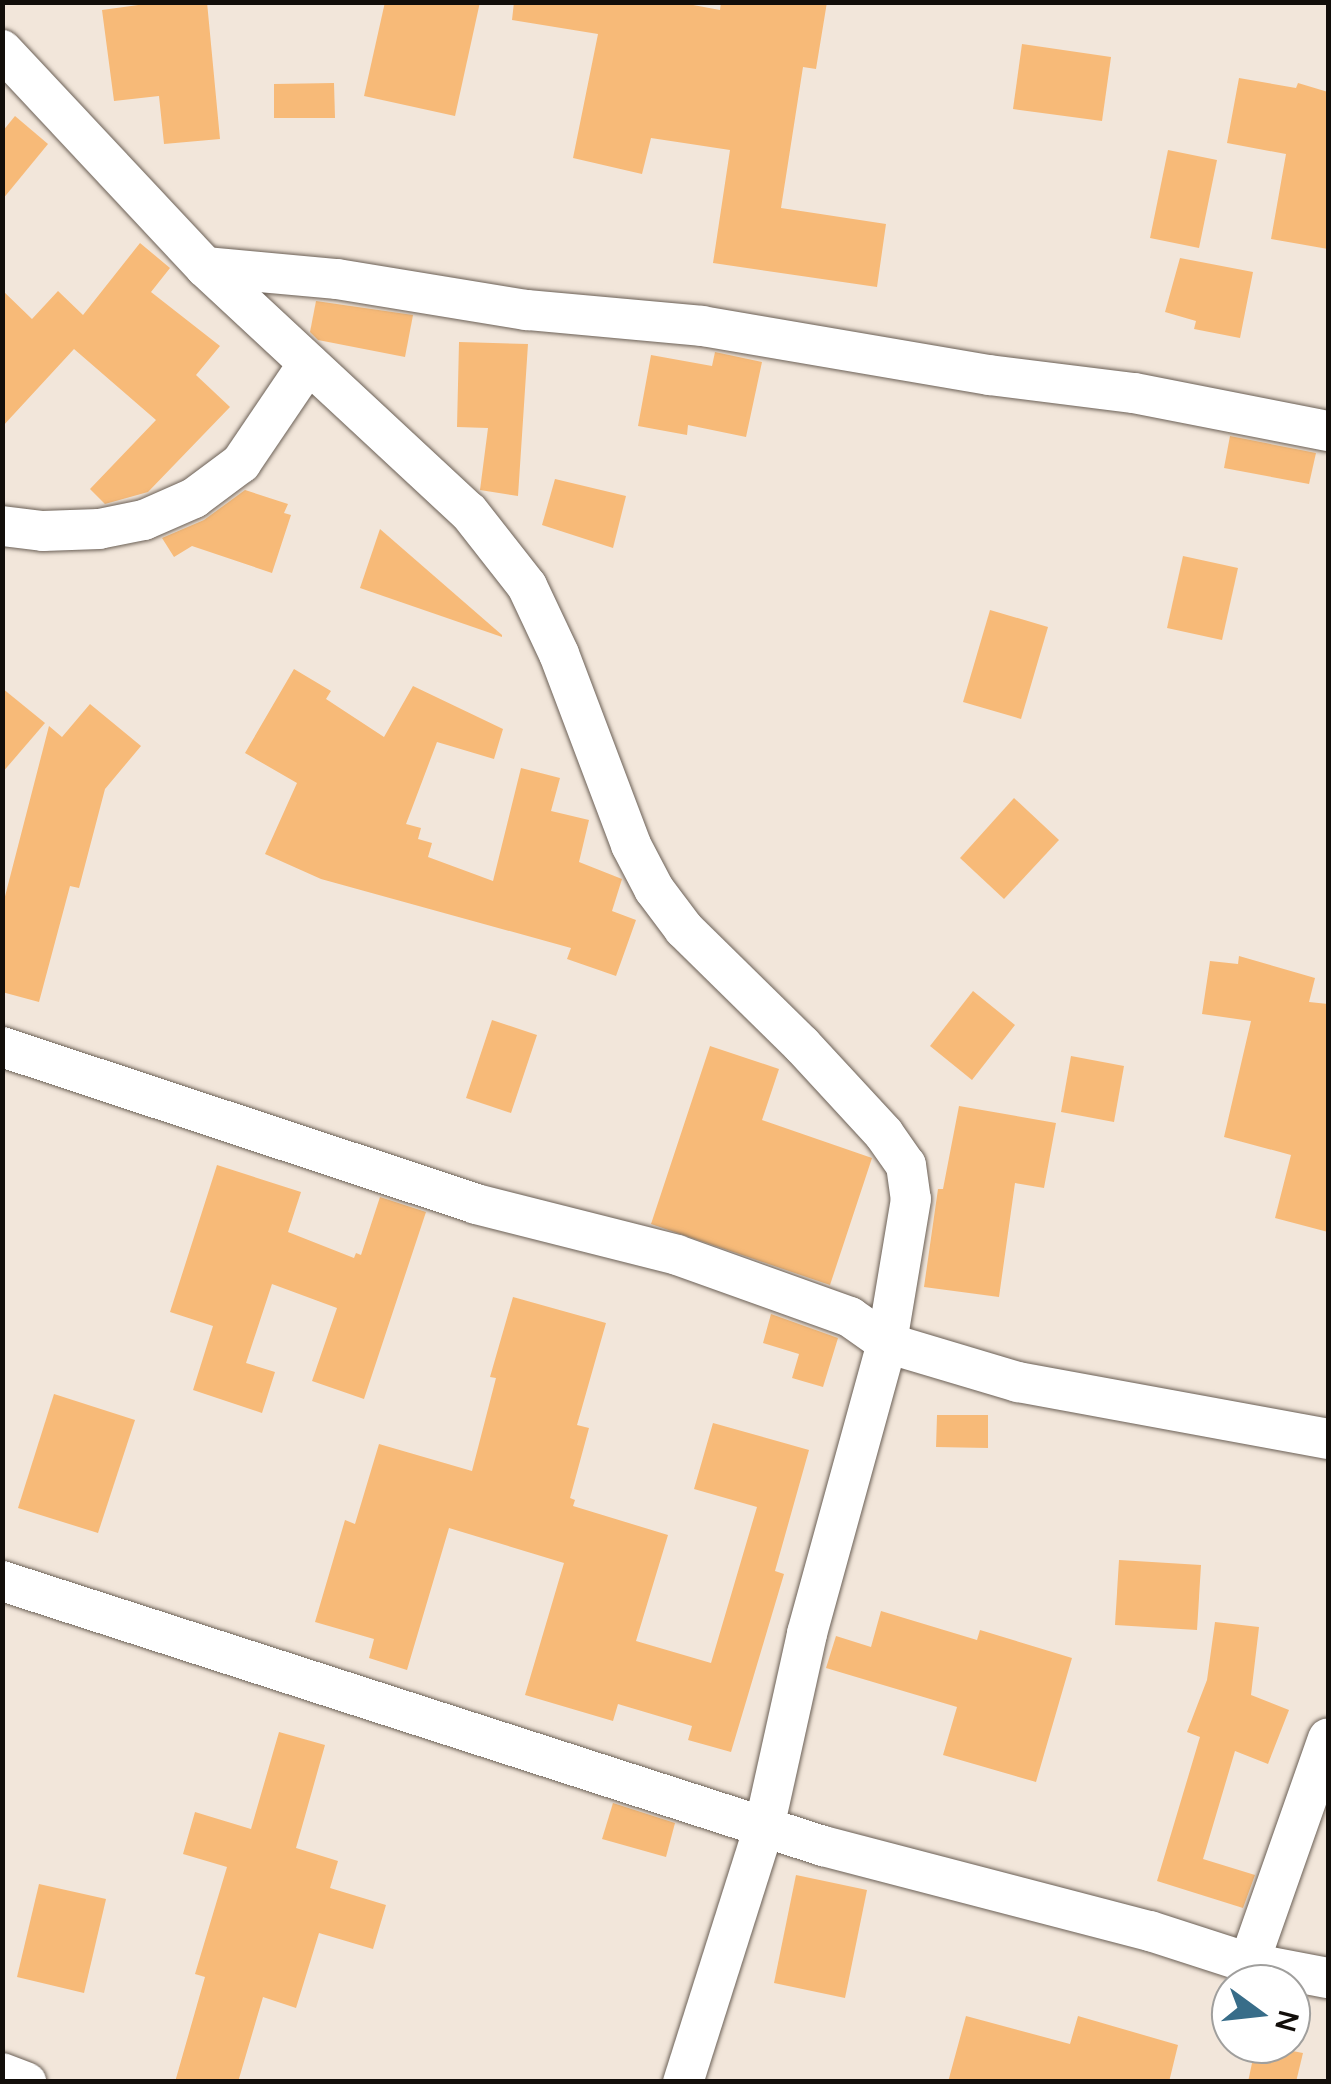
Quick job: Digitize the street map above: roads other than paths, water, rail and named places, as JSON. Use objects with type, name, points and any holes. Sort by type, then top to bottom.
[{"type":"street","points":[[2,50],[205,267],[469,512],[526,586],[559,654],[631,845],[654,889],[684,929],[814,1058],[906,1165],[911,1199],[887,1344],[806,1634],[765,1824],[683,2082]]},
{"type":"street","points":[[205,267],[338,279],[527,310],[702,326],[989,375],[1134,393],[1328,431]]},
{"type":"street","points":[[2,526],[43,531],[99,529],[144,520],[194,498],[241,463],[308,364]]},
{"type":"street","points":[[2,1047],[476,1204],[677,1255],[850,1317],[887,1344],[1018,1382],[1328,1438]]},
{"type":"street","points":[[2,1581],[824,1846],[1150,1931],[1249,1963],[1328,1978]]},
{"type":"street","points":[[1249,1963],[1328,1739]]},
{"type":"street","points":[[2,2074],[26,2082]]}]
